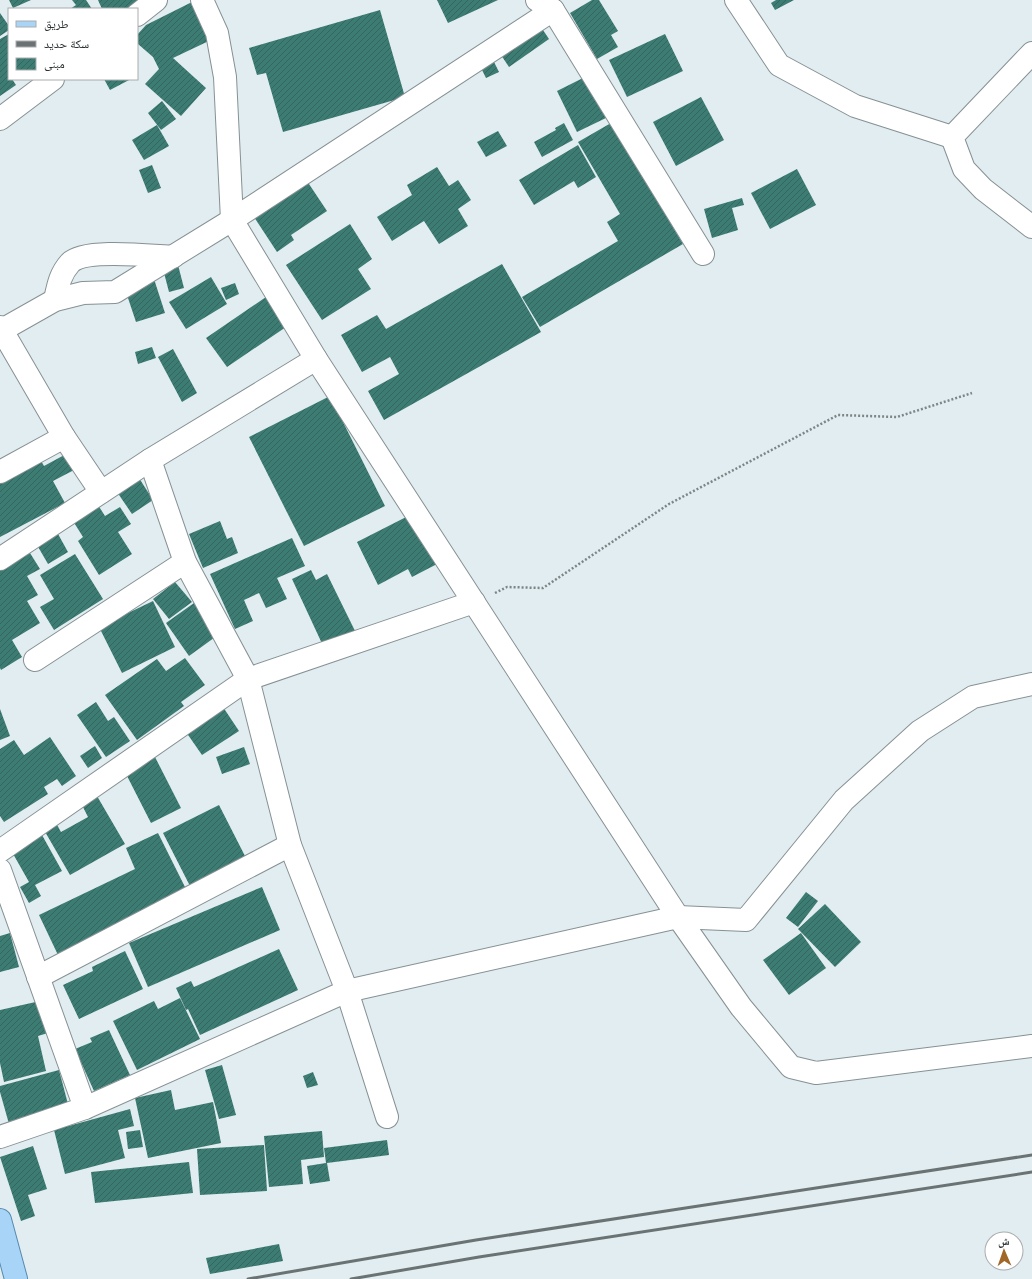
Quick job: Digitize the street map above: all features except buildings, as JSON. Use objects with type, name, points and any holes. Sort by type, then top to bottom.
[{"type":"main road","points":[[0,1220],[16,1279]]},
{"type":"street","points":[[138,14],[156,0]]},
{"type":"street","points":[[202,0],[217,33],[225,77],[232,220],[316,359],[678,917],[741,1007],[791,1067],[816,1073],[1032,1046]]},
{"type":"street","points":[[736,0],[779,65],[856,106],[952,137]]},
{"type":"street","points":[[101,492],[64,437],[1,329],[55,300],[83,293],[115,292],[232,220],[545,5],[703,254]]},
{"type":"street","points":[[952,137],[1032,53]]},
{"type":"street","points":[[0,119],[52,80]]},
{"type":"street","points":[[952,137],[964,169],[983,189],[1032,227]]},
{"type":"street","points":[[55,300],[61,274],[71,262],[89,256],[113,254],[173,257]]},
{"type":"street","points":[[0,559],[150,460],[316,359]]},
{"type":"street","points":[[0,472],[64,437]]},
{"type":"street","points":[[150,460],[185,562],[248,679],[290,845],[347,991],[387,1117]]},
{"type":"street","points":[[34,660],[185,562]]},
{"type":"street","points":[[0,851],[248,679],[474,602]]},
{"type":"street","points":[[0,1137],[85,1108],[347,991],[678,917],[746,920],[844,800],[920,731],[973,697],[1032,684]]},
{"type":"street","points":[[38,977],[290,845]]},
{"type":"street","points":[[0,870],[85,1108]]},
{"type":"path","points":[[474,602],[508,587],[543,588],[669,504],[838,415],[897,417],[972,392]]},
{"type":"railway","points":[[248,1279],[476,1240],[1032,1155]]},
{"type":"railway","points":[[351,1279],[479,1257],[1032,1172]]}]
